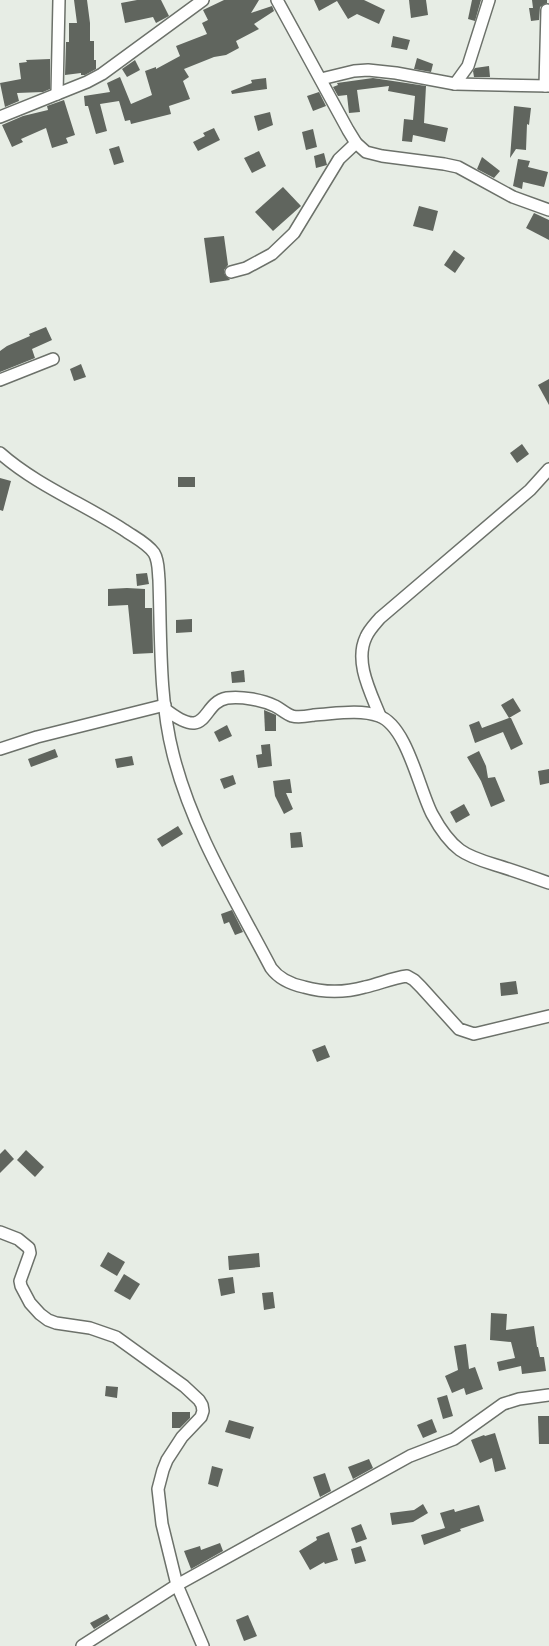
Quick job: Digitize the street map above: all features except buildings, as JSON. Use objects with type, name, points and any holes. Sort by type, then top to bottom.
[{"type":"street","points":[[57,94],[59,0]]},
{"type":"street","points":[[1,114],[57,94],[102,74],[203,0]]},
{"type":"street","points":[[277,0],[348,130],[356,143],[366,152],[458,167],[513,197],[549,210]]},
{"type":"street","points":[[455,84],[468,66],[489,0]]},
{"type":"street","points":[[322,80],[354,71],[368,70],[455,84],[547,86],[547,10]]},
{"type":"street","points":[[231,272],[246,268],[272,254],[294,233],[302,223],[340,159],[356,143]]},
{"type":"street","points":[[0,380],[53,359]]},
{"type":"street","points":[[0,452],[42,482],[101,515],[145,544],[155,555],[159,580],[165,707],[173,754],[188,804],[221,872],[276,975],[283,980],[300,986],[330,992],[364,988],[407,976],[421,987],[459,1029],[474,1034],[549,1016]]},
{"type":"street","points":[[380,716],[363,670],[361,652],[366,636],[380,618],[530,490],[549,468]]},
{"type":"street","points":[[165,707],[174,716],[192,723],[204,719],[220,701],[241,698],[277,707],[292,716],[358,713],[380,716],[396,731],[409,753],[432,814],[440,828],[460,850],[477,859],[549,883]]},
{"type":"street","points":[[0,749],[37,737],[165,707]]},
{"type":"street","points":[[0,1232],[18,1239],[29,1248],[30,1253],[20,1286],[30,1303],[40,1314],[48,1320],[90,1328],[116,1337],[184,1386],[202,1405],[204,1411],[201,1417],[182,1437],[167,1460],[159,1480],[158,1489],[162,1524],[177,1585],[203,1646]]},
{"type":"street","points":[[82,1646],[177,1585],[410,1456],[462,1434],[503,1404],[519,1399],[549,1395]]}]
